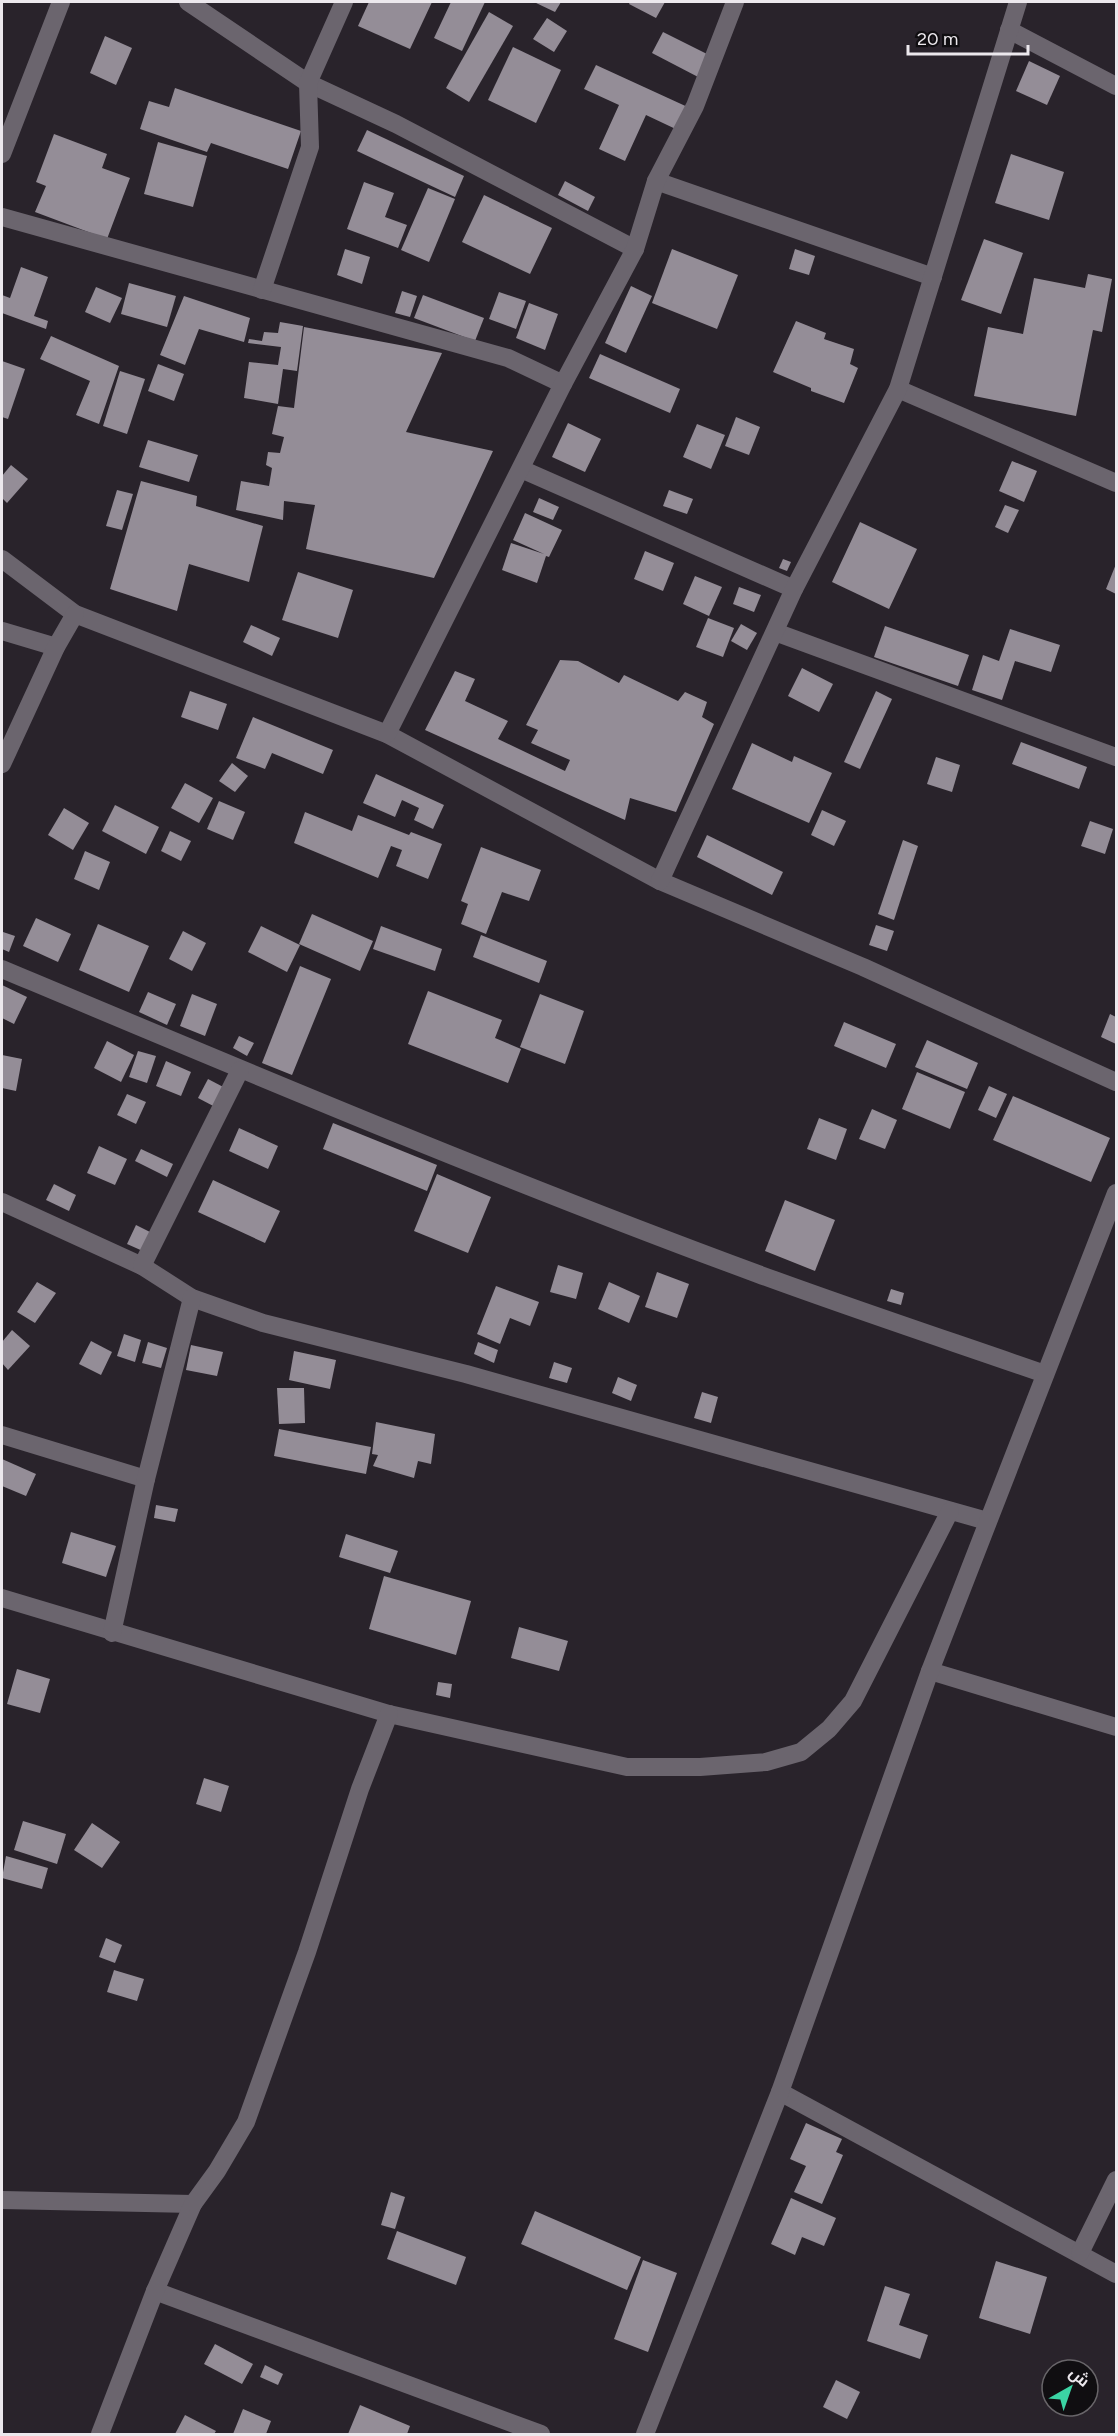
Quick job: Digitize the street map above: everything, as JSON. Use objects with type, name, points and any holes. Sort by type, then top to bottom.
[{"type":"street","points":[[2,154],[61,2]]},
{"type":"street","points":[[188,2],[308,83],[396,124],[634,249]]},
{"type":"street","points":[[262,290],[310,147],[308,83],[344,2]]},
{"type":"street","points":[[387,734],[563,384],[634,249],[656,181],[695,106],[735,2]]},
{"type":"street","points":[[660,881],[794,589],[898,389],[1018,2]]},
{"type":"street","points":[[1010,30],[1116,86]]},
{"type":"street","points":[[656,181],[933,277]]},
{"type":"street","points":[[2,217],[508,358],[563,384]]},
{"type":"street","points":[[898,389],[1116,483]]},
{"type":"street","points":[[520,469],[794,589]]},
{"type":"street","points":[[2,559],[75,614],[387,734],[660,881],[863,967],[1116,1082]]},
{"type":"street","points":[[2,764],[56,647],[75,614]]},
{"type":"street","points":[[2,631],[56,647]]},
{"type":"street","points":[[775,632],[1116,757]]},
{"type":"street","points":[[2,969],[240,1070],[758,1274],[1045,1374]]},
{"type":"street","points":[[142,1266],[240,1070]]},
{"type":"street","points":[[645,2434],[780,2092],[930,1671],[1116,1193]]},
{"type":"street","points":[[2,1202],[142,1266],[192,1298],[273,1326],[477,1377],[987,1521]]},
{"type":"street","points":[[112,1632],[146,1479],[192,1298]]},
{"type":"street","points":[[2,1435],[146,1479]]},
{"type":"street","points":[[2,1598],[389,1714],[627,1767],[700,1767],[766,1762],[801,1752],[829,1729],[853,1701],[950,1511]]},
{"type":"street","points":[[930,1671],[1116,1727]]},
{"type":"street","points":[[100,2434],[155,2291],[193,2204],[217,2171],[246,2121],[307,1952],[360,1789],[389,1714]]},
{"type":"street","points":[[780,2092],[1116,2274]]},
{"type":"street","points":[[1080,2253],[1116,2180]]},
{"type":"street","points":[[2,2200],[193,2204]]},
{"type":"street","points":[[155,2291],[541,2434]]},
{"type":"building","points":[[369,2],[432,2],[410,49],[358,26]]},
{"type":"building","points":[[451,2],[485,2],[462,51],[434,38]]},
{"type":"building","points":[[534,2],[561,2],[555,12]]},
{"type":"building","points":[[630,2],[665,2],[656,18],[629,4]]},
{"type":"building","points":[[489,12],[513,26],[469,102],[446,88]]},
{"type":"building","points":[[547,18],[567,31],[554,52],[533,39]]},
{"type":"building","points":[[663,32],[711,56],[700,78],[652,53]]},
{"type":"building","points":[[105,36],[132,48],[116,85],[90,73]]},
{"type":"building","points":[[513,47],[561,70],[536,123],[488,100]]},
{"type":"building","points":[[1029,61],[1060,76],[1047,105],[1016,91]]},
{"type":"building","points":[[596,65],[692,109],[682,132],[646,115],[625,161],[599,149],[619,105],[584,89]]},
{"type":"building","points":[[175,88],[301,131],[288,169],[211,143],[207,152],[140,129],[149,101],[169,107]]},
{"type":"building","points":[[367,130],[464,176],[455,197],[357,151]]},
{"type":"building","points":[[54,134],[107,154],[102,168],[130,178],[107,239],[35,212],[46,186],[36,182]]},
{"type":"building","points":[[158,142],[207,156],[193,207],[144,194]]},
{"type":"building","points":[[1011,154],[1064,172],[1049,220],[995,203]]},
{"type":"building","points":[[565,181],[595,197],[588,211],[558,195]]},
{"type":"building","points":[[364,182],[394,193],[385,217],[407,225],[398,248],[347,229]]},
{"type":"building","points":[[428,188],[455,199],[429,262],[401,250]]},
{"type":"building","points":[[484,195],[552,228],[530,274],[462,242]]},
{"type":"building","points":[[984,239],[1023,253],[1001,314],[961,300]]},
{"type":"building","points":[[345,249],[370,257],[362,284],[337,275]]},
{"type":"building","points":[[672,249],[738,275],[717,329],[652,303]]},
{"type":"building","points":[[795,249],[815,256],[809,275],[789,269]]},
{"type":"building","points":[[21,267],[48,277],[34,316],[48,321],[46,329],[2,313],[2,295],[10,298]]},
{"type":"building","points":[[1088,274],[1112,279],[1102,332],[1093,330],[1076,416],[974,396],[988,327],[1023,334],[1034,278],[1085,288]]},
{"type":"building","points":[[129,283],[176,296],[167,327],[121,314]]},
{"type":"building","points":[[631,286],[652,296],[626,353],[605,343]]},
{"type":"building","points":[[96,287],[122,298],[110,323],[85,312]]},
{"type":"building","points":[[402,291],[417,296],[410,317],[395,313]]},
{"type":"building","points":[[499,292],[526,301],[516,329],[489,319]]},
{"type":"building","points":[[423,295],[484,318],[475,341],[414,318]]},
{"type":"building","points":[[184,296],[250,318],[244,342],[199,329],[185,365],[160,355]]},
{"type":"building","points":[[529,303],[558,314],[545,350],[516,338]]},
{"type":"building","points":[[796,321],[826,333],[824,339],[854,349],[850,364],[858,368],[844,403],[811,391],[811,388],[773,372]]},
{"type":"building","points":[[280,322],[303,326],[297,371],[283,369],[278,404],[244,398],[249,362],[278,365],[281,347],[248,343],[249,339],[262,341],[264,332],[278,333]]},
{"type":"building","points":[[304,327],[442,353],[406,432],[493,451],[434,578],[306,549],[315,505],[284,501],[283,520],[236,510],[241,481],[269,486],[272,468],[266,465],[268,452],[280,453],[284,437],[272,434],[278,406],[294,408]]},
{"type":"building","points":[[51,336],[119,366],[99,424],[76,415],[90,381],[40,359]]},
{"type":"building","points":[[600,354],[680,389],[670,413],[589,378]]},
{"type":"building","points":[[2,361],[25,369],[8,419],[2,417]]},
{"type":"building","points":[[158,364],[184,374],[174,401],[148,391]]},
{"type":"building","points":[[120,371],[145,379],[127,434],[103,426]]},
{"type":"building","points":[[736,417],[760,427],[749,455],[725,446]]},
{"type":"building","points":[[568,423],[601,439],[585,472],[552,457]]},
{"type":"building","points":[[697,424],[725,435],[711,469],[683,457]]},
{"type":"building","points":[[148,440],[198,455],[189,482],[139,467]]},
{"type":"building","points":[[1012,461],[1037,471],[1024,502],[999,491]]},
{"type":"building","points":[[11,465],[28,479],[7,503],[2,498],[2,476]]},
{"type":"building","points":[[141,481],[197,496],[196,506],[263,526],[249,582],[189,564],[177,611],[110,589]]},
{"type":"building","points":[[117,490],[133,494],[122,530],[106,526]]},
{"type":"building","points":[[669,490],[693,499],[687,514],[663,506]]},
{"type":"building","points":[[539,498],[559,507],[553,520],[533,512]]},
{"type":"building","points":[[1005,505],[1019,510],[1008,533],[995,527]]},
{"type":"building","points":[[525,513],[562,530],[549,557],[546,556],[537,583],[502,570],[511,543],[544,554],[513,540]]},
{"type":"building","points":[[860,522],[917,549],[889,609],[832,582]]},
{"type":"building","points":[[645,551],[674,563],[663,591],[634,579]]},
{"type":"building","points":[[783,559],[791,562],[787,571],[779,568]]},
{"type":"building","points":[[1116,564],[1116,594],[1106,589]]},
{"type":"building","points":[[298,572],[353,590],[338,638],[282,620]]},
{"type":"building","points":[[695,576],[722,587],[709,616],[683,604]]},
{"type":"building","points":[[739,587],[761,595],[754,612],[733,604]]},
{"type":"building","points":[[708,618],[734,628],[723,657],[696,647]]},
{"type":"building","points":[[741,624],[757,633],[747,650],[731,641]]},
{"type":"building","points":[[251,625],[280,638],[272,656],[243,642]]},
{"type":"building","points":[[885,626],[969,655],[958,686],[874,657]]},
{"type":"building","points":[[1010,629],[1060,645],[1051,672],[1015,661],[1002,700],[972,690],[983,655],[999,661]]},
{"type":"building","points":[[560,660],[578,661],[619,683],[624,675],[678,701],[685,692],[707,702],[702,717],[714,724],[676,812],[630,798],[625,820],[425,730],[455,671],[475,679],[465,701],[508,721],[498,739],[565,771],[570,760],[531,743],[538,730],[526,725]]},
{"type":"building","points":[[802,668],[833,684],[819,712],[788,696]]},
{"type":"building","points":[[190,691],[227,704],[218,730],[181,717]]},
{"type":"building","points":[[876,691],[892,699],[860,769],[844,762]]},
{"type":"building","points":[[253,717],[333,750],[323,774],[272,753],[265,769],[236,758]]},
{"type":"building","points":[[1021,742],[1087,767],[1079,789],[1012,764]]},
{"type":"building","points":[[752,743],[792,762],[794,756],[832,773],[809,823],[732,789]]},
{"type":"building","points":[[936,757],[960,765],[952,792],[927,784]]},
{"type":"building","points":[[232,763],[248,776],[235,792],[219,781]]},
{"type":"building","points":[[376,774],[444,805],[433,829],[414,820],[419,808],[402,800],[395,817],[363,803]]},
{"type":"building","points":[[185,783],[213,798],[199,823],[171,808]]},
{"type":"building","points":[[219,801],[245,812],[233,840],[207,829]]},
{"type":"building","points":[[115,805],[159,827],[146,854],[102,831]]},
{"type":"building","points":[[64,808],[89,823],[73,850],[48,835]]},
{"type":"building","points":[[822,810],[846,821],[834,846],[811,835]]},
{"type":"building","points":[[305,812],[352,831],[358,815],[409,835],[411,832],[442,844],[428,879],[396,866],[402,850],[391,846],[378,878],[294,843]]},
{"type":"building","points":[[1090,821],[1113,829],[1105,854],[1081,846]]},
{"type":"building","points":[[170,831],[191,841],[181,861],[161,851]]},
{"type":"building","points":[[707,835],[783,872],[772,895],[697,857]]},
{"type":"building","points":[[903,840],[918,846],[894,920],[878,914]]},
{"type":"building","points":[[481,847],[541,870],[529,901],[502,892],[486,934],[461,924],[468,904],[461,901]]},
{"type":"building","points":[[85,851],[110,862],[99,890],[74,879]]},
{"type":"building","points":[[312,914],[373,941],[360,971],[299,944]]},
{"type":"building","points":[[36,918],[71,934],[58,962],[23,946]]},
{"type":"building","points":[[98,924],[149,946],[129,992],[79,970]]},
{"type":"building","points":[[876,925],[894,931],[887,951],[869,945]]},
{"type":"building","points":[[261,926],[300,945],[287,972],[248,952]]},
{"type":"building","points":[[381,926],[442,949],[435,971],[373,949]]},
{"type":"building","points":[[183,931],[206,943],[192,971],[169,959]]},
{"type":"building","points":[[3,932],[15,936],[9,952],[2,949]]},
{"type":"building","points":[[481,935],[547,961],[539,983],[473,957]]},
{"type":"building","points":[[300,966],[331,979],[292,1075],[262,1063]]},
{"type":"building","points":[[2,985],[27,997],[14,1024],[2,1018]]},
{"type":"building","points":[[428,991],[502,1020],[495,1038],[521,1049],[508,1083],[408,1044]]},
{"type":"building","points":[[148,992],[176,1004],[167,1025],[139,1012]]},
{"type":"building","points":[[192,994],[217,1004],[205,1036],[180,1026]]},
{"type":"building","points":[[540,994],[584,1011],[565,1064],[520,1047]]},
{"type":"building","points":[[1110,1014],[1116,1017],[1116,1044],[1101,1037]]},
{"type":"building","points":[[844,1022],[896,1044],[886,1068],[834,1046]]},
{"type":"building","points":[[239,1036],[254,1043],[247,1056],[233,1048]]},
{"type":"building","points":[[927,1040],[978,1063],[967,1089],[915,1067]]},
{"type":"building","points":[[107,1041],[134,1055],[121,1082],[94,1068]]},
{"type":"building","points":[[138,1051],[156,1056],[147,1083],[129,1077]]},
{"type":"building","points":[[2,1055],[22,1059],[16,1091],[2,1088]]},
{"type":"building","points":[[166,1061],[191,1072],[181,1096],[156,1086]]},
{"type":"building","points":[[917,1072],[965,1092],[950,1129],[902,1109]]},
{"type":"building","points":[[208,1079],[229,1090],[219,1109],[198,1098]]},
{"type":"building","points":[[989,1086],[1007,1094],[996,1118],[978,1110]]},
{"type":"building","points":[[127,1094],[146,1102],[136,1124],[117,1115]]},
{"type":"building","points":[[1013,1096],[1110,1138],[1091,1182],[993,1140]]},
{"type":"building","points":[[872,1109],[897,1120],[885,1149],[859,1139]]},
{"type":"building","points":[[819,1118],[847,1129],[836,1160],[807,1149]]},
{"type":"building","points":[[333,1123],[437,1165],[427,1191],[323,1149]]},
{"type":"building","points":[[239,1128],[278,1146],[268,1169],[229,1151]]},
{"type":"building","points":[[99,1146],[127,1159],[115,1185],[87,1173]]},
{"type":"building","points":[[141,1149],[173,1164],[167,1177],[135,1161]]},
{"type":"building","points":[[437,1174],[491,1197],[468,1253],[414,1231]]},
{"type":"building","points":[[213,1180],[280,1211],[265,1243],[198,1212]]},
{"type":"building","points":[[54,1184],[76,1195],[69,1211],[46,1200]]},
{"type":"building","points":[[785,1200],[835,1220],[815,1271],[765,1251]]},
{"type":"building","points":[[136,1225],[154,1234],[145,1252],[127,1244]]},
{"type":"building","points":[[558,1265],[583,1273],[576,1299],[550,1292]]},
{"type":"building","points":[[657,1272],[689,1284],[677,1318],[645,1307]]},
{"type":"building","points":[[37,1282],[56,1293],[35,1323],[17,1312]]},
{"type":"building","points":[[609,1282],[640,1296],[629,1323],[598,1309]]},
{"type":"building","points":[[496,1286],[539,1302],[530,1326],[510,1318],[500,1344],[477,1334]]},
{"type":"building","points":[[891,1289],[904,1293],[901,1305],[887,1301]]},
{"type":"building","points":[[12,1330],[30,1346],[8,1370],[2,1363],[2,1342]]},
{"type":"building","points":[[124,1334],[141,1340],[135,1362],[117,1356]]},
{"type":"building","points":[[91,1341],[112,1352],[101,1375],[79,1364]]},
{"type":"building","points":[[148,1342],[167,1348],[161,1368],[142,1363]]},
{"type":"building","points":[[478,1342],[498,1350],[494,1363],[474,1354]]},
{"type":"building","points":[[191,1345],[223,1352],[217,1376],[186,1370]]},
{"type":"building","points":[[294,1351],[336,1360],[330,1389],[289,1380]]},
{"type":"building","points":[[554,1362],[572,1368],[567,1383],[549,1378]]},
{"type":"building","points":[[618,1377],[637,1385],[631,1401],[612,1393]]},
{"type":"building","points":[[277,1388],[304,1388],[305,1423],[279,1424]]},
{"type":"building","points":[[702,1392],[718,1397],[711,1423],[694,1418]]},
{"type":"building","points":[[376,1422],[435,1434],[431,1464],[418,1461],[414,1478],[373,1466],[378,1455],[372,1454]]},
{"type":"building","points":[[279,1429],[371,1447],[366,1474],[274,1456]]},
{"type":"building","points":[[2,1459],[36,1474],[26,1496],[2,1486]]},
{"type":"building","points":[[156,1505],[178,1509],[175,1522],[154,1518]]},
{"type":"building","points":[[71,1532],[116,1546],[106,1577],[62,1563]]},
{"type":"building","points":[[346,1534],[398,1551],[390,1573],[339,1557]]},
{"type":"building","points":[[384,1576],[471,1601],[456,1655],[369,1629]]},
{"type":"building","points":[[519,1627],[568,1641],[559,1671],[511,1658]]},
{"type":"building","points":[[17,1669],[50,1679],[40,1713],[7,1704]]},
{"type":"building","points":[[438,1682],[452,1684],[450,1698],[436,1695]]},
{"type":"building","points":[[204,1778],[229,1786],[221,1812],[196,1804]]},
{"type":"building","points":[[23,1821],[66,1834],[57,1864],[14,1850]]},
{"type":"building","points":[[92,1823],[120,1842],[102,1868],[74,1850]]},
{"type":"building","points":[[6,1856],[48,1868],[42,1889],[2,1878]]},
{"type":"building","points":[[106,1938],[122,1945],[115,1963],[99,1957]]},
{"type":"building","points":[[114,1970],[144,1979],[137,2001],[107,1992]]},
{"type":"building","points":[[806,2123],[842,2139],[836,2152],[843,2155],[822,2204],[794,2192],[806,2166],[790,2159]]},
{"type":"building","points":[[391,2192],[405,2197],[395,2229],[381,2225]]},
{"type":"building","points":[[791,2198],[836,2218],[824,2246],[802,2237],[795,2255],[771,2244]]},
{"type":"building","points":[[535,2211],[641,2257],[627,2290],[521,2244]]},
{"type":"building","points":[[397,2231],[466,2257],[456,2285],[387,2259]]},
{"type":"building","points":[[643,2260],[677,2273],[648,2352],[614,2339]]},
{"type":"building","points":[[996,2261],[1047,2277],[1030,2334],[979,2318]]},
{"type":"building","points":[[885,2286],[910,2294],[899,2325],[928,2335],[920,2359],[867,2341]]},
{"type":"building","points":[[215,2344],[253,2364],[242,2384],[204,2364]]},
{"type":"building","points":[[265,2365],[283,2374],[278,2385],[260,2377]]},
{"type":"building","points":[[836,2380],[860,2392],[847,2419],[823,2407]]},
{"type":"building","points":[[360,2405],[410,2426],[407,2434],[348,2434]]},
{"type":"building","points":[[243,2409],[271,2421],[266,2434],[233,2434]]},
{"type":"building","points":[[185,2415],[216,2431],[214,2434],[175,2434]]}]
